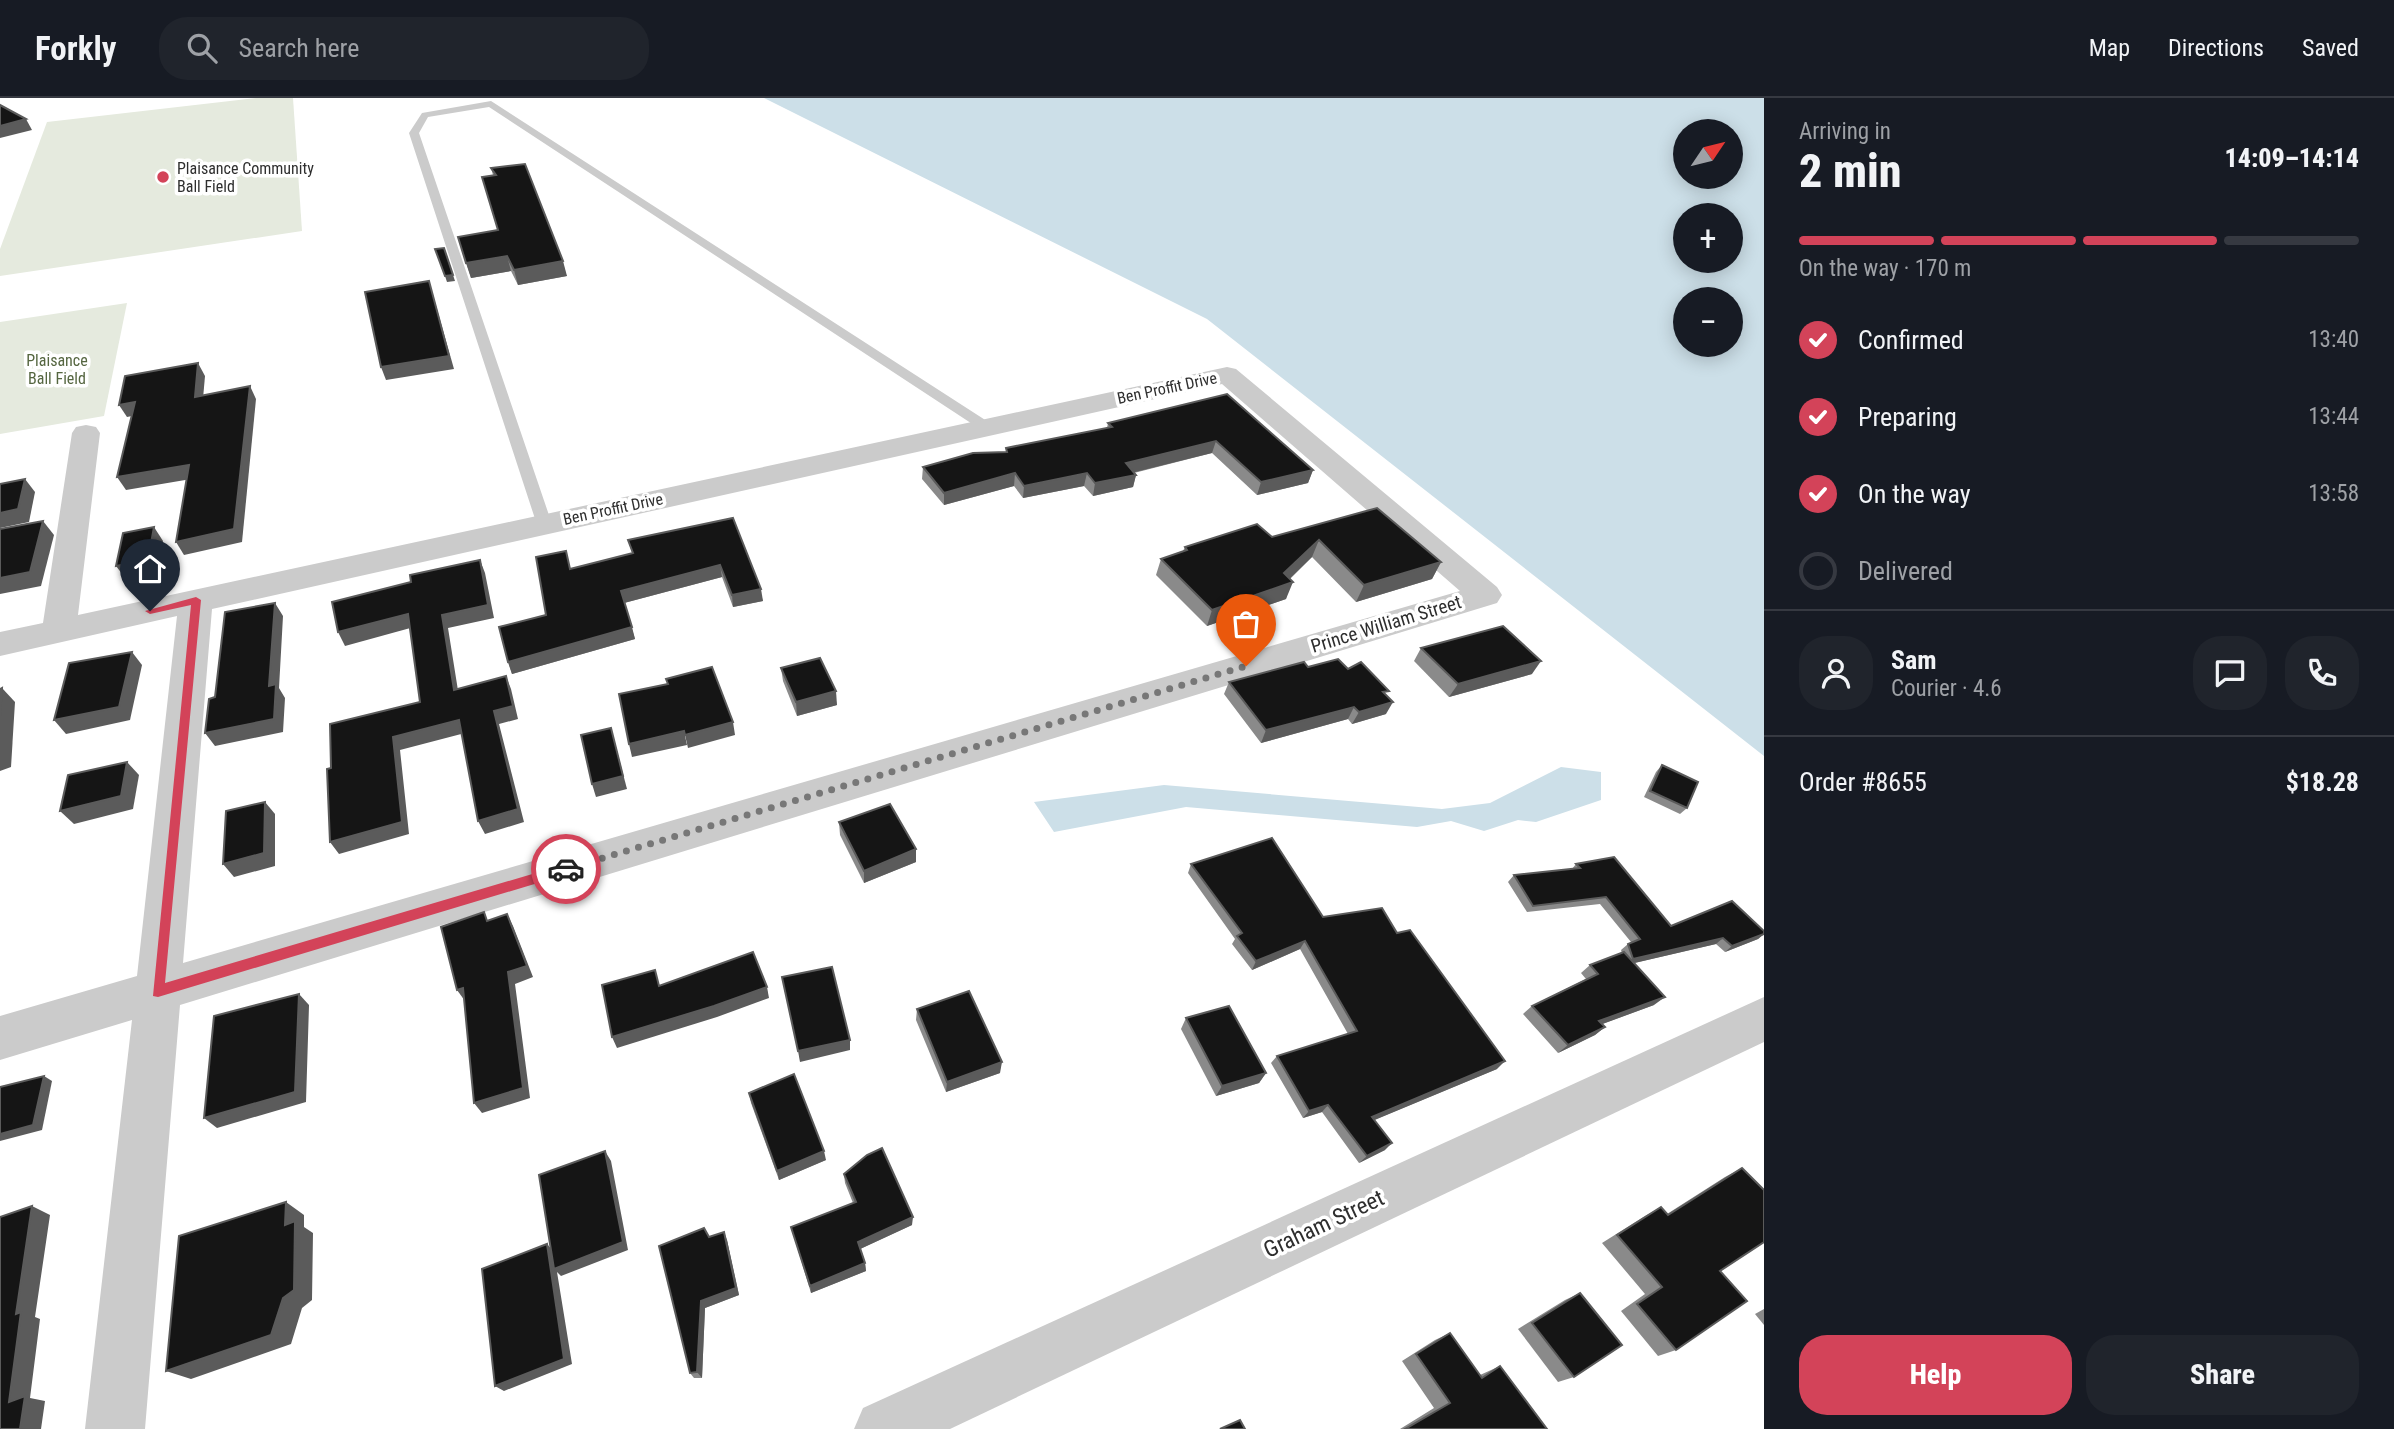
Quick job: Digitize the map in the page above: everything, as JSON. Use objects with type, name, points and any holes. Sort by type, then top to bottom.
[{"type":"street","name":"Ben Proffit Drive","points":[[0,644],[1227,375],[1485,595]]},
{"type":"street","points":[[59,631],[86,433]]},
{"type":"street","name":"Prince William Street","points":[[0,1038],[1485,595]]},
{"type":"street","points":[[115,1429],[196,600]]},
{"type":"street","name":"Graham Street","points":[[884,1429],[1764,1019]]},
{"type":"lane","points":[[544,524],[414,133],[425,115],[491,103],[988,428]]},
{"type":"green space","name":"Plaisance Community Ball Field","points":[[256,98],[293,98],[302,231],[0,276],[0,249],[47,122]]},
{"type":"green space","name":"Plaisance Ball Field","points":[[127,303],[104,416],[0,434],[0,322]]},
{"type":"shaded area","points":[[764,98],[1764,98],[1764,756],[1207,319]]},
{"type":"shaded area","points":[[1561,767],[1601,772],[1601,800],[1536,822],[1518,820],[1484,831],[1451,821],[1417,827],[1186,807],[1054,832],[1034,802],[1164,785],[1442,809],[1490,803]]},
{"type":"building","points":[[0,105],[26,119],[0,126]]},
{"type":"building","points":[[525,164],[563,261],[514,270],[507,256],[466,263],[458,237],[498,230],[482,177],[496,175],[491,168]]},
{"type":"building","points":[[444,248],[453,275],[445,276],[435,249]]},
{"type":"building","points":[[429,281],[449,356],[381,367],[365,292]]},
{"type":"building","points":[[198,363],[195,397],[250,386],[234,529],[176,542],[189,465],[117,477],[135,402],[119,405],[125,376]]},
{"type":"building","points":[[1227,394],[1313,470],[1261,482],[1216,441],[1126,463],[1136,475],[1095,483],[1087,473],[1024,486],[1015,473],[944,493],[923,467],[973,453],[1007,452],[1006,448],[1112,427],[1108,423]]},
{"type":"building","points":[[25,479],[18,509],[0,513],[0,484]]},
{"type":"building","points":[[1377,508],[1441,562],[1364,585],[1319,540],[1284,573],[1293,582],[1212,610],[1161,559],[1187,550],[1185,547],[1257,524],[1272,537]]},
{"type":"building","points":[[733,518],[761,589],[732,595],[720,565],[621,591],[632,627],[508,662],[499,627],[546,615],[536,557],[566,551],[570,569],[633,553],[628,540]]},
{"type":"building","points":[[43,521],[30,572],[0,578],[0,529]]},
{"type":"building","points":[[154,527],[148,560],[116,566],[123,533]]},
{"type":"building","points":[[480,560],[488,605],[442,615],[454,690],[506,676],[513,706],[494,711],[518,809],[478,821],[459,720],[393,737],[402,822],[330,842],[327,769],[331,768],[330,724],[420,702],[408,614],[338,632],[332,602],[411,582],[410,575]]},
{"type":"building","points":[[275,603],[269,686],[276,684],[274,719],[205,733],[209,699],[215,697],[225,612]]},
{"type":"building","points":[[1503,626],[1541,661],[1458,684],[1421,648]]},
{"type":"building","points":[[132,652],[119,707],[54,720],[69,663]]},
{"type":"building","points":[[820,658],[836,691],[796,702],[781,668]]},
{"type":"building","points":[[1338,659],[1348,669],[1361,662],[1389,691],[1383,692],[1393,702],[1359,712],[1354,707],[1266,730],[1229,682],[1304,662],[1308,667]]},
{"type":"building","points":[[712,667],[733,722],[685,735],[684,731],[629,744],[619,694],[668,684],[666,679]]},
{"type":"building","points":[[611,728],[623,776],[592,784],[581,735]]},
{"type":"building","points":[[127,762],[121,796],[60,811],[68,775]]},
{"type":"building","points":[[1662,765],[1698,782],[1687,808],[1650,791]]},
{"type":"building","points":[[265,802],[264,853],[223,864],[226,811]]},
{"type":"building","points":[[890,804],[916,849],[864,871],[839,822]]},
{"type":"building","points":[[1272,838],[1323,917],[1382,908],[1397,933],[1410,930],[1505,1061],[1372,1117],[1392,1143],[1367,1156],[1328,1105],[1309,1111],[1277,1056],[1357,1031],[1305,941],[1256,961],[1237,936],[1242,933],[1191,864]]},
{"type":"building","points":[[1614,857],[1671,926],[1732,901],[1764,934],[1732,946],[1723,938],[1633,959],[1628,944],[1640,939],[1606,897],[1533,906],[1514,875],[1580,868],[1576,864]]},
{"type":"building","points":[[484,912],[487,921],[507,914],[527,966],[508,972],[523,1088],[474,1103],[463,988],[457,990],[441,927]]},
{"type":"building","points":[[753,952],[767,987],[612,1037],[602,985],[655,970],[659,986]]},
{"type":"building","points":[[1624,952],[1665,997],[1599,1021],[1605,1027],[1568,1045],[1532,1006],[1598,974],[1590,965]]},
{"type":"building","points":[[832,967],[850,1040],[798,1051],[782,977]]},
{"type":"building","points":[[969,991],[1002,1062],[947,1082],[917,1009]]},
{"type":"building","points":[[299,994],[295,1092],[204,1118],[214,1016]]},
{"type":"building","points":[[1229,1006],[1266,1073],[1222,1086],[1186,1018]]},
{"type":"building","points":[[794,1074],[824,1151],[777,1171],[749,1093]]},
{"type":"building","points":[[44,1076],[33,1125],[0,1134],[0,1087]]},
{"type":"building","points":[[882,1148],[913,1217],[858,1242],[865,1263],[810,1286],[791,1227],[856,1202],[844,1174],[867,1155]]},
{"type":"building","points":[[605,1151],[623,1242],[554,1269],[539,1175]]},
{"type":"building","points":[[1742,1168],[1764,1190],[1764,1242],[1720,1271],[1747,1301],[1676,1350],[1637,1304],[1662,1287],[1617,1235],[1661,1207],[1668,1215]]},
{"type":"building","points":[[286,1202],[285,1225],[295,1221],[294,1290],[283,1298],[271,1335],[166,1371],[179,1236]]},
{"type":"building","points":[[32,1206],[16,1314],[21,1312],[9,1402],[25,1396],[20,1429],[0,1429],[0,1217]]},
{"type":"building","points":[[704,1228],[709,1237],[724,1232],[736,1288],[701,1301],[697,1372],[690,1373],[659,1246]]},
{"type":"building","points":[[547,1244],[564,1359],[495,1386],[482,1269]]},
{"type":"building","points":[[1580,1293],[1622,1345],[1574,1377],[1532,1323]]},
{"type":"building","points":[[1450,1333],[1482,1378],[1500,1366],[1547,1429],[1405,1429],[1450,1403],[1416,1354]]},
{"type":"building","points":[[1240,1420],[1245,1429],[1220,1429]]},
{"type":"way so far","points":[[566,869],[1246,666]]},
{"type":"place","name":"Plaisance Community Ball Field","points":[[163,177]]},
{"type":"route","points":[[150,611],[196,600],[158,991],[566,869]]}]
